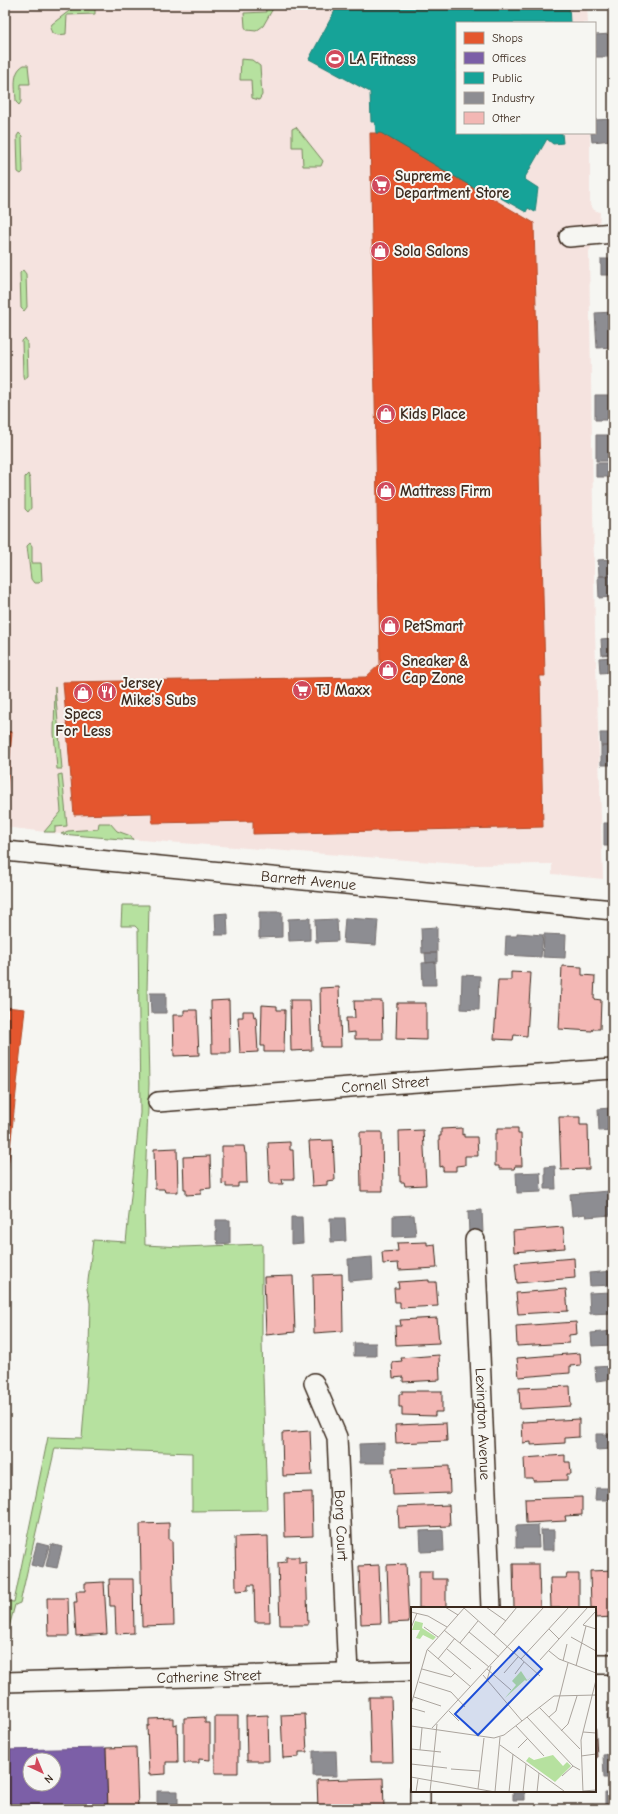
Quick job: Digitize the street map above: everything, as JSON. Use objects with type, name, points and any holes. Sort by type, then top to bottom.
[{"type":"street","points":[[569,237],[613,234]]},
{"type":"street","name":"Barrett Avenue","points":[[5,851],[613,910]]},
{"type":"street","name":"Cornell Street","points":[[158,1102],[388,1084],[613,1069]]},
{"type":"street","name":"Lexington Avenue","points":[[475,1240],[491,1607]]},
{"type":"street","name":"Borg Court","points":[[314,1383],[337,1437],[348,1673]]},
{"type":"street","points":[[596,1664],[613,1664]]},
{"type":"street","name":"Catherine Street","points":[[5,1682],[411,1671]]},
{"type":"street","points":[[420,1792],[420,1809]]},
{"type":"shaded area","points":[[5,5],[587,5],[588,22],[456,22],[456,134],[590,134],[590,204],[594,210],[600,212],[598,243],[593,244],[589,251],[595,632],[603,879],[552,874],[552,864],[472,865],[61,834],[5,827]]},
{"type":"green space","points":[[77,5],[95,5],[95,14],[67,15],[66,34],[58,35],[52,33],[50,28],[52,24]]},
{"type":"green space","points":[[265,5],[275,5],[263,26],[256,31],[247,30],[245,27],[244,13],[266,12]]},
{"type":"green space","points":[[241,59],[252,60],[260,66],[262,95],[259,100],[252,98],[251,80],[240,80]]},
{"type":"green space","points":[[24,65],[28,65],[30,84],[21,84],[21,102],[19,105],[16,102],[15,82],[17,72]]},
{"type":"green space","points":[[296,127],[323,161],[321,166],[303,166],[302,147],[292,147],[292,129]]},
{"type":"green space","points":[[19,133],[22,136],[23,172],[21,174],[18,172],[17,136]]},
{"type":"green space","points":[[23,270],[26,274],[27,307],[24,311],[21,308],[20,273]]},
{"type":"green space","points":[[25,338],[27,342],[28,376],[24,379],[22,341]]},
{"type":"green space","points":[[28,474],[30,479],[31,508],[28,512],[25,509],[25,477]]},
{"type":"green space","points":[[30,543],[32,546],[32,563],[41,563],[42,580],[39,583],[34,583],[31,579],[27,546]]},
{"type":"green space","points":[[55,687],[62,769],[57,769],[54,733]]},
{"type":"green space","points":[[62,774],[67,826],[55,827],[55,832],[44,832],[61,812],[58,775]]},
{"type":"green space","points":[[99,823],[110,823],[117,831],[131,836],[133,840],[61,834],[68,831],[98,829]]},
{"type":"green space","points":[[122,905],[149,905],[147,991],[149,1084],[144,1207],[145,1245],[182,1247],[262,1244],[262,1342],[267,1510],[192,1511],[192,1453],[55,1448],[20,1603],[15,1605],[5,1642],[5,1601],[14,1602],[48,1437],[82,1438],[89,1349],[90,1303],[87,1289],[93,1240],[126,1242],[140,1113],[138,929],[135,926],[121,926]]},
{"type":"building: Shops","points":[[370,133],[381,133],[534,223],[545,676],[540,676],[543,827],[253,834],[253,821],[152,823],[152,813],[74,815],[63,682],[366,677],[380,664]]},
{"type":"building: Shops","points":[[5,731],[12,732],[6,799],[5,799]]},
{"type":"building: Shops","points":[[5,1007],[25,1009],[5,1195]]},
{"type":"building: Offices","points":[[106,1748],[108,1809],[5,1809],[5,1750]]},
{"type":"building: Public","points":[[338,5],[569,5],[570,22],[456,22],[456,134],[562,134],[563,143],[553,144],[547,139],[524,179],[538,188],[535,212],[528,208],[526,212],[488,191],[486,195],[381,133],[376,133],[375,122],[371,122],[370,92],[309,59]]},
{"type":"building: Industry","points":[[611,34],[612,57],[596,57],[596,35]]},
{"type":"building: Industry","points":[[612,119],[613,140],[592,142],[591,134],[596,134],[596,120]]},
{"type":"building: Industry","points":[[601,259],[613,259],[613,275],[601,275]]},
{"type":"building: Industry","points":[[613,312],[613,347],[597,348],[595,313]]},
{"type":"building: Industry","points":[[595,395],[613,395],[613,420],[595,420]]},
{"type":"building: Industry","points":[[596,435],[613,435],[613,461],[596,461]]},
{"type":"building: Industry","points":[[596,463],[613,463],[613,477],[596,477]]},
{"type":"building: Industry","points":[[613,559],[613,576],[599,576],[598,560]]},
{"type":"building: Industry","points":[[598,576],[613,576],[613,597],[599,598]]},
{"type":"building: Industry","points":[[613,638],[613,654],[602,655],[601,639]]},
{"type":"building: Industry","points":[[613,657],[613,672],[600,673],[599,658]]},
{"type":"building: Industry","points":[[600,733],[613,733],[613,746],[601,746]]},
{"type":"building: Industry","points":[[601,746],[613,746],[613,765],[601,765]]},
{"type":"building: Industry","points":[[604,823],[613,823],[613,846],[604,846]]},
{"type":"building: Industry","points":[[259,912],[282,912],[282,937],[259,938]]},
{"type":"building: Industry","points":[[227,913],[228,935],[216,935],[215,914]]},
{"type":"building: Industry","points":[[310,918],[310,940],[289,941],[288,919]]},
{"type":"building: Industry","points":[[345,918],[378,920],[376,945],[343,943]]},
{"type":"building: Industry","points":[[337,919],[338,941],[316,942],[315,920]]},
{"type":"building: Industry","points":[[437,927],[437,953],[422,953],[421,928]]},
{"type":"building: Industry","points":[[517,933],[543,935],[541,957],[505,955],[506,936],[517,936]]},
{"type":"building: Industry","points":[[544,934],[566,935],[565,958],[543,957]]},
{"type":"building: Industry","points":[[425,953],[437,953],[437,962],[426,963]]},
{"type":"building: Industry","points":[[435,962],[436,985],[423,985],[422,963]]},
{"type":"building: Industry","points":[[462,975],[480,976],[479,1010],[461,1009]]},
{"type":"building: Industry","points":[[150,993],[166,993],[166,1013],[151,1013]]},
{"type":"building: Industry","points":[[610,1108],[612,1130],[599,1131],[598,1109]]},
{"type":"building: Industry","points":[[555,1166],[556,1189],[545,1189],[545,1167]]},
{"type":"building: Industry","points":[[540,1172],[541,1192],[517,1193],[516,1173]]},
{"type":"building: Industry","points":[[610,1191],[612,1215],[586,1217],[585,1214],[572,1216],[570,1194]]},
{"type":"building: Industry","points":[[482,1210],[483,1233],[469,1234],[468,1211]]},
{"type":"building: Industry","points":[[414,1215],[416,1236],[393,1237],[393,1216]]},
{"type":"building: Industry","points":[[291,1217],[302,1217],[303,1243],[291,1244]]},
{"type":"building: Industry","points":[[330,1218],[345,1218],[346,1241],[331,1242]]},
{"type":"building: Industry","points":[[216,1220],[230,1220],[230,1243],[218,1244],[216,1240]]},
{"type":"building: Industry","points":[[372,1257],[373,1279],[349,1281],[348,1259]]},
{"type":"building: Industry","points":[[613,1271],[613,1285],[590,1286],[589,1273]]},
{"type":"building: Industry","points":[[611,1292],[612,1313],[590,1314],[589,1293]]},
{"type":"building: Industry","points":[[613,1331],[613,1345],[592,1346],[591,1333]]},
{"type":"building: Industry","points":[[354,1343],[376,1343],[376,1356],[354,1356]]},
{"type":"building: Industry","points":[[613,1366],[613,1379],[596,1381],[595,1367]]},
{"type":"building: Industry","points":[[596,1434],[613,1434],[613,1449],[596,1450]]},
{"type":"building: Industry","points":[[384,1443],[384,1463],[360,1463],[359,1444]]},
{"type":"building: Industry","points":[[596,1488],[613,1488],[613,1500],[595,1500]]},
{"type":"building: Industry","points":[[538,1525],[539,1548],[516,1548],[516,1526]]},
{"type":"building: Industry","points":[[443,1530],[444,1551],[421,1552],[420,1531]]},
{"type":"building: Industry","points":[[541,1530],[554,1530],[554,1550],[542,1550]]},
{"type":"building: Industry","points":[[37,1543],[49,1546],[43,1568],[31,1565]]},
{"type":"building: Industry","points":[[51,1544],[62,1547],[57,1568],[46,1566]]},
{"type":"building: Industry","points":[[607,1714],[613,1714],[613,1736],[608,1736]]},
{"type":"building: Industry","points":[[313,1751],[336,1751],[337,1776],[313,1776]]},
{"type":"building: Industry","points":[[613,1754],[613,1778],[604,1778],[603,1755]]},
{"type":"building: Industry","points":[[157,1791],[178,1791],[178,1809],[157,1809]]},
{"type":"building: Industry","points":[[513,1792],[525,1792],[525,1800],[513,1800]]},
{"type":"building: Industry","points":[[605,1793],[613,1793],[613,1807],[605,1808]]},
{"type":"building: Industry","points":[[560,1805],[560,1809],[539,1809],[539,1806]]},
{"type":"building: Industry","points":[[594,1805],[594,1809],[565,1809],[565,1806]]},
{"type":"building: Other","points":[[562,966],[582,967],[582,975],[595,976],[594,999],[601,1000],[600,1029],[593,1029],[592,1031],[559,1029]]},
{"type":"building: Other","points":[[511,972],[531,973],[527,1036],[514,1035],[513,1040],[494,1039],[498,980],[511,980]]},
{"type":"building: Other","points":[[339,987],[341,1047],[321,1047],[320,988]]},
{"type":"building: Other","points":[[229,1000],[230,1053],[212,1053],[211,1001]]},
{"type":"building: Other","points":[[290,1000],[310,1000],[312,1050],[291,1051]]},
{"type":"building: Other","points":[[354,1001],[382,1001],[383,1039],[355,1039],[355,1032],[347,1033],[346,1018],[355,1018]]},
{"type":"building: Other","points":[[397,1003],[426,1003],[426,1040],[396,1039]]},
{"type":"building: Other","points":[[262,1005],[277,1006],[277,1010],[285,1010],[284,1052],[264,1052],[264,1046],[261,1046]]},
{"type":"building: Other","points":[[184,1010],[197,1010],[199,1055],[174,1056],[173,1015],[184,1015]]},
{"type":"building: Other","points":[[243,1011],[253,1011],[254,1017],[256,1016],[258,1052],[240,1053],[238,1017],[243,1017]]},
{"type":"building: Other","points":[[559,1117],[580,1117],[580,1125],[588,1125],[589,1169],[561,1170]]},
{"type":"building: Other","points":[[462,1128],[462,1135],[464,1134],[464,1137],[477,1137],[478,1156],[465,1156],[465,1165],[456,1166],[456,1171],[443,1171],[443,1166],[440,1167],[439,1136],[441,1136],[441,1129]]},
{"type":"building: Other","points":[[497,1128],[518,1128],[518,1134],[521,1134],[522,1166],[515,1166],[514,1169],[499,1169],[499,1166],[495,1166],[495,1134],[497,1134]]},
{"type":"building: Other","points":[[423,1130],[426,1185],[405,1186],[404,1182],[400,1182],[399,1131]]},
{"type":"building: Other","points":[[360,1132],[382,1132],[383,1191],[361,1191]]},
{"type":"building: Other","points":[[333,1140],[335,1180],[327,1181],[327,1185],[312,1186],[309,1141]]},
{"type":"building: Other","points":[[290,1142],[290,1150],[293,1150],[294,1179],[282,1179],[283,1184],[270,1184],[268,1143]]},
{"type":"building: Other","points":[[222,1146],[244,1146],[246,1153],[247,1183],[238,1183],[238,1187],[226,1187],[226,1183],[222,1184]]},
{"type":"building: Other","points":[[177,1148],[178,1192],[165,1192],[164,1189],[155,1189],[154,1149]]},
{"type":"building: Other","points":[[210,1156],[211,1188],[201,1189],[201,1194],[186,1195],[186,1189],[184,1189],[183,1157]]},
{"type":"building: Other","points":[[563,1227],[565,1248],[514,1252],[513,1231]]},
{"type":"building: Other","points":[[427,1242],[427,1245],[435,1244],[437,1268],[399,1270],[398,1263],[383,1264],[382,1252],[398,1251],[397,1243]]},
{"type":"building: Other","points":[[574,1258],[575,1278],[517,1283],[515,1263]]},
{"type":"building: Other","points":[[342,1274],[343,1331],[314,1333],[313,1275]]},
{"type":"building: Other","points":[[293,1276],[295,1332],[266,1335],[264,1277]]},
{"type":"building: Other","points":[[429,1280],[429,1282],[436,1282],[438,1306],[400,1308],[400,1302],[395,1302],[394,1288],[399,1288],[398,1282]]},
{"type":"building: Other","points":[[566,1289],[568,1311],[518,1314],[516,1293]]},
{"type":"building: Other","points":[[437,1318],[439,1343],[396,1345],[395,1326],[401,1326],[400,1320]]},
{"type":"building: Other","points":[[576,1322],[577,1334],[569,1335],[569,1343],[517,1346],[516,1326]]},
{"type":"building: Other","points":[[580,1353],[581,1365],[570,1366],[570,1373],[519,1377],[517,1358]]},
{"type":"building: Other","points":[[439,1355],[440,1380],[403,1382],[403,1377],[393,1378],[392,1362],[402,1361],[401,1358]]},
{"type":"building: Other","points":[[570,1386],[571,1406],[520,1409],[519,1388]]},
{"type":"building: Other","points":[[402,1391],[442,1391],[442,1412],[435,1412],[435,1416],[402,1415],[402,1407],[399,1407],[399,1394],[402,1394]]},
{"type":"building: Other","points":[[579,1419],[579,1437],[565,1438],[565,1443],[531,1445],[531,1442],[523,1443],[522,1422]]},
{"type":"building: Other","points":[[446,1423],[447,1441],[396,1443],[395,1425]]},
{"type":"building: Other","points":[[310,1431],[312,1475],[283,1476],[282,1433]]},
{"type":"building: Other","points":[[565,1455],[565,1462],[570,1462],[571,1474],[567,1474],[567,1480],[533,1481],[533,1478],[525,1478],[524,1458]]},
{"type":"building: Other","points":[[449,1466],[450,1493],[393,1495],[392,1468]]},
{"type":"building: Other","points":[[312,1492],[313,1536],[285,1537],[284,1493]]},
{"type":"building: Other","points":[[582,1497],[582,1515],[565,1516],[566,1521],[526,1523],[525,1499]]},
{"type":"building: Other","points":[[449,1505],[450,1526],[399,1528],[398,1507]]},
{"type":"building: Other","points":[[169,1523],[169,1540],[172,1540],[174,1625],[142,1626],[140,1524]]},
{"type":"building: Other","points":[[268,1536],[270,1622],[255,1622],[254,1585],[248,1585],[248,1590],[236,1591],[235,1537]]},
{"type":"building: Other","points":[[286,1557],[299,1557],[299,1563],[306,1562],[308,1625],[280,1625],[278,1563],[286,1562]]},
{"type":"building: Other","points":[[406,1564],[409,1622],[389,1623],[387,1565]]},
{"type":"building: Other","points":[[513,1564],[539,1564],[540,1607],[514,1607]]},
{"type":"building: Other","points":[[379,1565],[381,1623],[361,1624],[359,1566]]},
{"type":"building: Other","points":[[613,1570],[613,1617],[596,1618],[596,1607],[591,1607],[590,1571]]},
{"type":"building: Other","points":[[419,1571],[432,1571],[432,1579],[446,1579],[446,1607],[419,1607]]},
{"type":"building: Other","points":[[567,1574],[579,1574],[579,1607],[551,1607],[550,1578],[566,1578]]},
{"type":"building: Other","points":[[109,1579],[133,1579],[134,1633],[116,1634],[115,1606],[110,1606]]},
{"type":"building: Other","points":[[104,1582],[107,1634],[76,1636],[74,1602],[77,1602],[76,1591],[85,1591],[85,1583]]},
{"type":"building: Other","points":[[47,1598],[68,1598],[69,1636],[48,1636]]},
{"type":"building: Other","points":[[369,1697],[391,1697],[393,1762],[371,1762]]},
{"type":"building: Other","points":[[305,1714],[307,1752],[299,1752],[299,1757],[283,1758],[281,1715]]},
{"type":"building: Other","points":[[268,1715],[269,1761],[247,1761],[246,1716]]},
{"type":"building: Other","points":[[215,1716],[238,1716],[238,1773],[215,1773]]},
{"type":"building: Other","points":[[205,1717],[205,1723],[210,1723],[210,1760],[199,1759],[199,1763],[184,1763],[184,1718]]},
{"type":"building: Other","points":[[173,1718],[173,1725],[177,1724],[178,1762],[166,1762],[166,1774],[149,1775],[147,1726],[149,1726],[149,1719]]},
{"type":"building: Other","points":[[596,1737],[597,1758],[596,1758]]},
{"type":"building: Other","points":[[136,1747],[138,1809],[108,1809],[106,1748]]},
{"type":"building: Other","points":[[383,1778],[384,1809],[318,1809],[317,1780]]},
{"type":"building: Other","points":[[511,1805],[511,1809],[465,1809],[465,1806]]},
{"type":"place","name":"LA Fitness","points":[[335,59]]},
{"type":"place","name":"Supreme Department Store","points":[[381,185]]},
{"type":"place","name":"Sola Salons","points":[[380,251]]},
{"type":"place","name":"Kids Place","points":[[386,414]]},
{"type":"place","name":"Mattress Firm","points":[[386,491]]},
{"type":"place","name":"PetSmart","points":[[390,626]]},
{"type":"place","name":"Sneaker & Cap Zone","points":[[388,670]]},
{"type":"place","name":"TJ Maxx","points":[[302,690]]},
{"type":"place","name":"Jersey Mike's Subs","points":[[107,692]]},
{"type":"place","name":"Specs For Less","points":[[83,693]]}]
